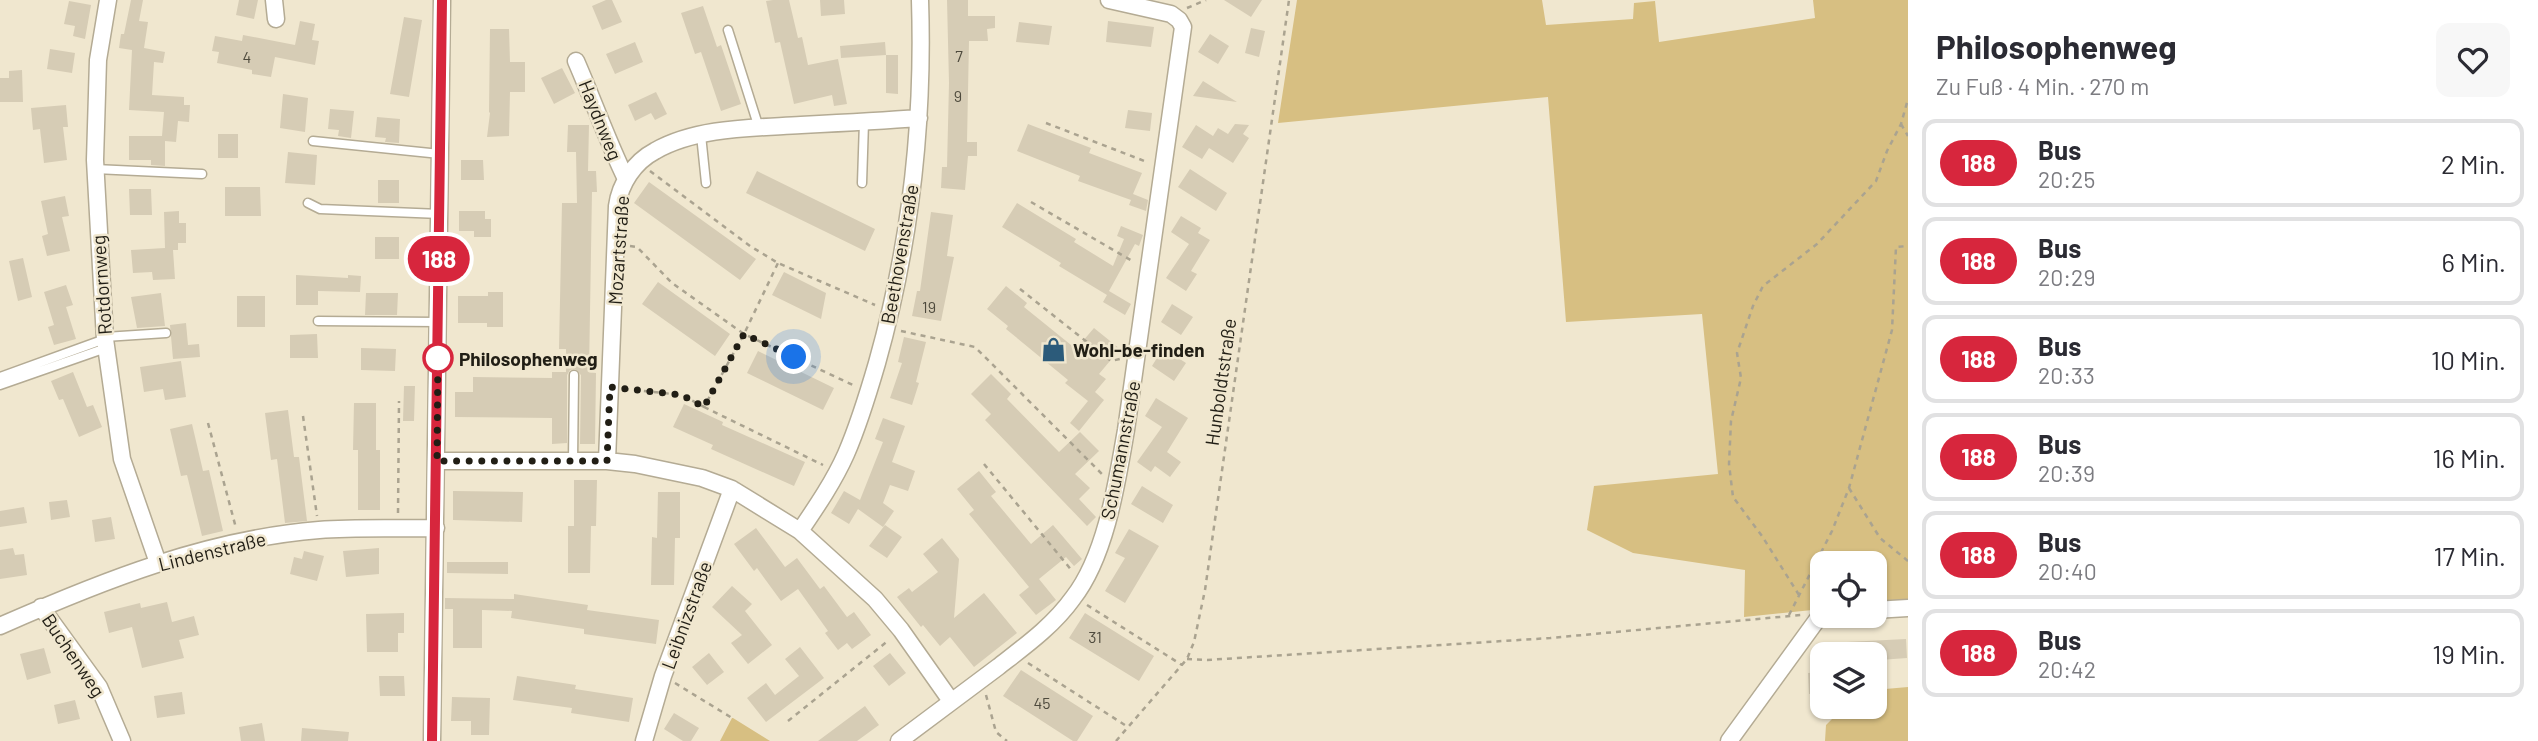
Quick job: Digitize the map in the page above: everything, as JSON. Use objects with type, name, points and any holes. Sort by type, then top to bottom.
[{"type":"street","name":"Rotdornweg","points":[[108,0],[98,60],[95,169],[105,341],[122,459],[158,563]]},
{"type":"street","points":[[274,0],[276,19]]},
{"type":"street","points":[[432,741],[442,0]]},
{"type":"street","name":"Beethovenstraße","points":[[800,531],[837,472],[869,392],[889,320],[902,257],[919,118],[920,0]]},
{"type":"street","name":"Schumannstraße","points":[[899,741],[1046,629],[1078,590],[1105,529],[1118,481],[1183,27],[1171,14],[1109,0]]},
{"type":"street","name":"Haydnweg","points":[[576,61],[597,109],[602,130],[626,179]]},
{"type":"street","name":"Mozartstraße","points":[[607,461],[619,196],[626,179],[639,163],[653,152],[701,135],[759,128],[919,118]]},
{"type":"street","points":[[437,461],[607,461],[702,478],[732,489],[800,531],[875,599],[901,630],[951,701]]},
{"type":"street","name":"Leibnizstraße","points":[[644,741],[663,676],[732,489]]},
{"type":"street","name":"Lindenstraße","points":[[0,626],[41,607],[158,563],[239,542],[319,530],[436,528]]},
{"type":"street","name":"Buchenweg","points":[[41,607],[99,687],[122,741]]},
{"type":"street","points":[[1887,609],[1908,608]]},
{"type":"street","points":[[1729,741],[1810,622]]},
{"type":"lane","points":[[728,30],[759,128]]},
{"type":"lane","points":[[862,183],[864,122]]},
{"type":"lane","points":[[701,135],[706,183]]},
{"type":"lane","points":[[313,141],[440,154]]},
{"type":"lane","points":[[95,169],[202,174]]},
{"type":"lane","points":[[308,203],[320,209],[440,214]]},
{"type":"lane","points":[[318,321],[439,322]]},
{"type":"lane","points":[[0,377],[105,341],[166,333]]},
{"type":"lane","points":[[0,385],[105,341]]},
{"type":"lane","points":[[573,461],[574,375]]},
{"type":"path","name":"Hunboldtstraße","points":[[1116,741],[1187,659],[1194,642],[1205,590],[1289,0]]},
{"type":"path","points":[[1799,595],[1762,536],[1733,497],[1729,464],[1731,421],[1741,378],[1737,353],[1763,286],[1817,244],[1877,181],[1887,151],[1901,124],[1908,99]]},
{"type":"path","points":[[1046,123],[1164,169]]},
{"type":"path","points":[[1901,124],[1908,136]]},
{"type":"path","points":[[639,163],[750,246],[778,263],[889,320],[975,347],[1099,474],[1118,481]]},
{"type":"path","points":[[1031,202],[1149,270]]},
{"type":"path","points":[[616,243],[637,247],[672,283],[744,334],[869,392]]},
{"type":"path","points":[[1788,616],[1832,531],[1849,488],[1892,330],[1896,247],[1908,246]]},
{"type":"path","points":[[704,407],[744,334],[778,263]]},
{"type":"path","points":[[1020,289],[1111,361],[1137,357]]},
{"type":"path","points":[[610,387],[682,395],[837,472]]},
{"type":"path","points":[[398,529],[399,401]]},
{"type":"path","points":[[303,416],[319,530]]},
{"type":"path","points":[[208,423],[239,542]]},
{"type":"path","points":[[984,464],[1078,590],[1182,665]]},
{"type":"path","points":[[1849,488],[1880,538],[1908,561]]},
{"type":"path","points":[[1187,659],[1234,659],[1550,638],[1810,614]]},
{"type":"path","points":[[788,721],[901,630]]},
{"type":"path","points":[[1014,654],[1128,727]]},
{"type":"path","points":[[663,676],[733,718]]},
{"type":"path","points":[[982,679],[996,732],[1007,741]]},
{"type":"shaded area","points":[[1297,0],[1542,0],[1546,25],[1633,19],[1634,3],[1655,1],[1659,42],[1815,18],[1813,0],[1908,0],[1908,601],[1887,603],[1887,551],[1810,551],[1810,610],[1744,617],[1745,570],[1633,553],[1587,530],[1594,486],[1718,474],[1702,314],[1566,322],[1548,97],[1278,123]]},
{"type":"shaded area","points":[[1908,687],[1908,741],[1825,741],[1826,725],[1832,719],[1887,719],[1887,689]]},
{"type":"shaded area","points":[[733,718],[770,741],[720,741]]},
{"type":"building","points":[[131,0],[143,0],[139,21],[148,22],[144,48],[165,52],[163,63],[154,62],[152,95],[184,97],[184,105],[190,105],[189,122],[178,121],[176,142],[165,141],[165,166],[151,165],[151,160],[129,160],[129,136],[162,136],[164,112],[129,110],[132,50],[119,48]]},
{"type":"building","points":[[239,0],[258,0],[254,19],[236,15]]},
{"type":"building","points":[[612,0],[622,22],[602,30],[592,6]]},
{"type":"building","points":[[789,0],[808,65],[838,59],[847,104],[834,106],[832,95],[794,104],[780,42],[775,43],[766,1]]},
{"type":"building","points":[[820,0],[844,0],[845,14],[821,16]]},
{"type":"building","points":[[947,0],[968,0],[968,16],[995,16],[995,28],[987,29],[988,41],[969,41],[967,142],[977,142],[977,156],[968,156],[965,190],[941,188],[942,167],[947,167]]},
{"type":"building","points":[[1224,0],[1262,0],[1251,17]]},
{"type":"building","points":[[69,1],[91,5],[85,39],[73,36],[75,26],[64,24]]},
{"type":"building","points":[[703,6],[717,47],[721,45],[741,104],[721,111],[701,52],[695,54],[681,13]]},
{"type":"building","points":[[404,17],[422,20],[409,97],[390,94]]},
{"type":"building","points":[[300,21],[315,24],[312,40],[319,41],[315,65],[275,57],[271,77],[217,63],[219,52],[212,51],[215,36],[242,41],[243,35],[295,45]]},
{"type":"building","points":[[1108,21],[1154,27],[1151,47],[1106,42]]},
{"type":"building","points":[[1019,22],[1052,26],[1049,45],[1016,42]]},
{"type":"building","points":[[1251,28],[1265,31],[1259,57],[1245,53]]},
{"type":"building","points":[[490,29],[509,29],[510,62],[525,62],[525,92],[510,92],[509,136],[487,137],[490,113]]},
{"type":"building","points":[[1210,34],[1229,46],[1218,64],[1198,52]]},
{"type":"building","points":[[635,42],[643,62],[615,74],[606,54]]},
{"type":"building","points":[[885,42],[886,55],[841,58],[840,46]]},
{"type":"building","points":[[50,49],[75,53],[72,73],[47,69]]},
{"type":"building","points":[[886,55],[898,55],[898,94],[886,93]]},
{"type":"building","points":[[562,68],[575,93],[554,104],[541,78]]},
{"type":"building","points":[[22,70],[23,102],[0,102],[0,78],[9,78],[9,71]]},
{"type":"building","points":[[1203,81],[1237,102],[1193,96]]},
{"type":"building","points":[[656,92],[667,114],[655,120],[651,113],[635,121],[628,105]]},
{"type":"building","points":[[283,94],[308,98],[305,132],[280,128]]},
{"type":"building","points":[[66,105],[68,127],[63,127],[67,160],[44,163],[40,129],[33,130],[31,108]]},
{"type":"building","points":[[330,109],[354,111],[351,138],[338,136],[339,130],[328,129]]},
{"type":"building","points":[[1128,110],[1152,113],[1150,131],[1125,128]]},
{"type":"building","points":[[377,117],[400,119],[399,143],[385,142],[386,138],[375,137]]},
{"type":"building","points":[[1028,124],[1091,148],[1089,153],[1142,173],[1133,194],[1148,200],[1146,211],[1129,205],[1131,200],[1078,181],[1080,176],[1017,151]]},
{"type":"building","points":[[1235,124],[1249,125],[1243,134],[1249,138],[1233,163],[1209,148],[1202,159],[1182,147],[1196,125],[1213,136],[1218,128],[1228,134]]},
{"type":"building","points":[[568,125],[589,125],[588,171],[596,171],[597,192],[592,192],[589,372],[596,373],[595,444],[580,444],[581,375],[575,369],[570,370],[567,375],[567,443],[552,444],[552,418],[455,417],[455,392],[473,392],[473,377],[552,378],[552,372],[566,372],[566,349],[559,349],[562,203],[577,203],[576,152],[567,152]]},
{"type":"building","points":[[218,134],[238,134],[238,158],[218,158]]},
{"type":"building","points":[[288,152],[317,155],[315,185],[285,183]]},
{"type":"building","points":[[461,160],[483,160],[484,180],[461,180]]},
{"type":"building","points":[[1190,169],[1227,193],[1216,211],[1178,187]]},
{"type":"building","points":[[757,171],[875,229],[865,251],[746,193]]},
{"type":"building","points":[[378,180],[399,180],[399,203],[378,203]]},
{"type":"building","points":[[649,182],[756,259],[740,280],[634,203]]},
{"type":"building","points":[[225,187],[260,187],[261,216],[225,216]]},
{"type":"building","points":[[129,189],[151,189],[152,215],[130,215]]},
{"type":"building","points":[[65,196],[69,216],[62,217],[70,251],[47,256],[42,236],[48,234],[41,201]]},
{"type":"building","points":[[1017,203],[1076,239],[1074,242],[1113,266],[1124,239],[1117,236],[1121,226],[1143,235],[1139,246],[1135,244],[1109,291],[1131,304],[1125,315],[1103,302],[1107,295],[1002,227]]},
{"type":"building","points":[[179,211],[179,223],[186,223],[186,243],[178,243],[178,250],[173,250],[175,279],[153,280],[152,272],[133,273],[131,250],[165,248],[164,212]]},
{"type":"building","points":[[459,211],[485,211],[485,219],[491,219],[491,237],[474,237],[474,231],[459,231]]},
{"type":"building","points":[[931,212],[953,215],[947,256],[954,257],[941,321],[912,316],[917,291],[920,291]]},
{"type":"building","points":[[1181,216],[1201,228],[1198,233],[1210,240],[1191,271],[1197,274],[1186,291],[1166,278],[1189,244],[1171,232]]},
{"type":"building","points":[[375,237],[399,237],[399,259],[375,259]]},
{"type":"building","points":[[23,258],[32,297],[18,301],[9,261]]},
{"type":"building","points":[[784,272],[826,293],[821,319],[772,295]]},
{"type":"building","points":[[296,275],[348,278],[348,275],[361,276],[360,292],[318,291],[318,305],[296,305]]},
{"type":"building","points":[[658,282],[730,334],[715,356],[642,304]]},
{"type":"building","points":[[66,285],[73,305],[66,307],[76,339],[54,345],[48,327],[54,325],[44,292]]},
{"type":"building","points":[[1006,286],[1027,303],[1024,307],[1076,349],[1094,328],[1120,349],[1099,374],[1106,379],[1095,392],[1104,400],[1079,431],[1070,423],[1088,401],[1065,383],[1068,380],[1006,329],[1008,326],[987,309]]},
{"type":"building","points":[[488,292],[503,292],[503,327],[487,327],[487,323],[458,323],[458,296],[488,296]]},
{"type":"building","points":[[161,293],[165,326],[137,328],[131,297]]},
{"type":"building","points":[[366,293],[398,293],[397,315],[365,315]]},
{"type":"building","points":[[237,296],[265,296],[265,327],[237,327]]},
{"type":"building","points":[[1172,304],[1193,317],[1181,335],[1161,322]]},
{"type":"building","points":[[186,323],[188,345],[199,344],[200,357],[173,359],[170,325]]},
{"type":"building","points":[[317,334],[318,358],[290,358],[290,335]]},
{"type":"building","points":[[904,337],[926,342],[912,405],[890,398],[902,363],[898,362]]},
{"type":"building","points":[[361,348],[396,349],[395,371],[361,370]]},
{"type":"building","points":[[1163,348],[1186,363],[1174,381],[1152,366]]},
{"type":"building","points":[[758,351],[834,388],[823,410],[747,373]]},
{"type":"building","points":[[181,361],[186,397],[165,400],[163,389],[144,392],[140,367]]},
{"type":"building","points":[[73,372],[87,407],[93,405],[102,427],[79,437],[63,399],[59,400],[51,381]]},
{"type":"building","points":[[991,374],[1011,394],[1007,399],[1059,452],[1080,432],[1099,451],[1075,474],[1090,488],[1079,499],[1096,517],[1087,526],[985,420],[991,414],[971,394]]},
{"type":"building","points":[[404,386],[415,386],[414,421],[403,421]]},
{"type":"building","points":[[1156,398],[1188,418],[1167,452],[1181,462],[1170,477],[1155,466],[1151,472],[1137,462],[1162,427],[1145,416]]},
{"type":"building","points":[[354,403],[376,403],[376,450],[380,450],[380,510],[358,510],[358,450],[353,450]]},
{"type":"building","points":[[684,404],[723,422],[722,425],[805,462],[794,486],[711,449],[713,445],[673,427]]},
{"type":"building","points":[[288,410],[294,457],[299,457],[307,521],[285,523],[277,459],[271,460],[265,413]]},
{"type":"building","points":[[883,418],[905,426],[892,462],[915,471],[908,491],[890,485],[883,503],[894,511],[883,527],[858,509],[849,524],[831,513],[844,491],[860,500],[883,442],[875,439]]},
{"type":"building","points":[[192,424],[203,471],[209,470],[223,531],[202,536],[187,475],[181,476],[170,429]]},
{"type":"building","points":[[979,471],[996,492],[991,496],[1031,544],[1053,525],[1082,559],[1074,566],[1066,557],[1039,579],[1056,600],[1036,615],[1019,595],[1029,587],[969,514],[974,510],[957,489]]},
{"type":"building","points":[[574,480],[597,480],[596,526],[591,526],[590,573],[568,573],[568,526],[574,526]]},
{"type":"building","points":[[1142,486],[1173,505],[1163,523],[1131,504]]},
{"type":"building","points":[[453,491],[523,492],[522,522],[453,520]]},
{"type":"building","points":[[658,492],[680,492],[680,538],[675,538],[674,585],[651,585],[652,537],[657,538]]},
{"type":"building","points":[[67,500],[70,517],[51,520],[49,502]]},
{"type":"building","points":[[24,507],[27,523],[0,527],[0,511]]},
{"type":"building","points":[[111,517],[115,539],[95,542],[92,520]]},
{"type":"building","points":[[885,525],[902,537],[887,558],[869,546]]},
{"type":"building","points":[[756,528],[785,567],[797,558],[820,589],[824,586],[847,617],[854,612],[871,635],[852,649],[847,643],[838,650],[798,589],[781,601],[757,568],[754,571],[734,544]]},
{"type":"building","points":[[1129,529],[1159,546],[1125,603],[1105,591],[1125,558],[1115,553]]},
{"type":"building","points":[[942,538],[959,559],[954,618],[984,593],[1017,633],[974,667],[950,637],[940,646],[897,597],[909,588],[912,592],[938,572],[923,554]]},
{"type":"building","points":[[13,548],[15,555],[24,554],[27,575],[0,579],[0,550]]},
{"type":"building","points":[[379,548],[379,574],[346,577],[343,551]]},
{"type":"building","points":[[304,551],[324,556],[317,581],[290,574],[294,557],[302,559]]},
{"type":"building","points":[[447,562],[508,562],[508,574],[447,573]]},
{"type":"building","points":[[732,586],[752,604],[745,611],[772,645],[748,664],[731,643],[742,635],[712,607]]},
{"type":"building","points":[[514,594],[588,605],[587,610],[659,620],[656,644],[584,634],[584,629],[511,618],[512,611],[482,610],[482,648],[453,648],[453,609],[445,609],[445,598],[514,599]]},
{"type":"building","points":[[167,602],[172,622],[194,616],[199,635],[179,640],[184,658],[142,668],[132,627],[109,633],[104,612],[140,603],[141,608]]},
{"type":"building","points":[[404,613],[404,633],[398,633],[398,652],[367,652],[366,614]]},
{"type":"building","points":[[1085,613],[1154,656],[1139,681],[1069,638]]},
{"type":"building","points":[[1906,639],[1907,658],[1887,659],[1887,642],[1847,642]]},
{"type":"building","points":[[800,647],[824,678],[766,722],[747,698],[766,683],[775,695],[799,676],[785,659]]},
{"type":"building","points":[[44,648],[51,673],[27,680],[20,654]]},
{"type":"building","points":[[709,653],[724,672],[707,685],[692,667]]},
{"type":"building","points":[[890,653],[906,673],[889,686],[873,666]]},
{"type":"building","points":[[1021,670],[1093,716],[1077,741],[1003,696]]},
{"type":"building","points":[[1808,673],[1810,673],[1809,694]]},
{"type":"building","points":[[379,676],[404,676],[405,696],[380,696]]},
{"type":"building","points":[[517,676],[576,685],[575,689],[633,698],[629,722],[571,713],[572,708],[513,700]]},
{"type":"building","points":[[182,692],[185,714],[157,718],[154,696]]},
{"type":"building","points":[[452,697],[490,698],[489,735],[471,735],[471,721],[451,721]]},
{"type":"building","points":[[75,700],[80,719],[58,724],[54,705]]},
{"type":"building","points":[[865,706],[879,725],[857,741],[818,741]]},
{"type":"building","points":[[674,713],[699,728],[691,741],[683,741],[664,729]]},
{"type":"building","points":[[262,723],[265,741],[241,741],[239,727]]},
{"type":"building","points":[[302,728],[349,732],[348,741],[301,741]]},
{"type":"bus line","name":"188","points":[[432,741],[442,0]]},
{"type":"place","name":"Wohl-be-finden","points":[[1053,349]]},
{"type":"place","name":"Philosophenweg","points":[[438,358]]},
{"type":"route","points":[[438,358],[438,350],[437,461],[607,461],[610,387],[682,395],[704,407],[744,334],[794,357]]}]
